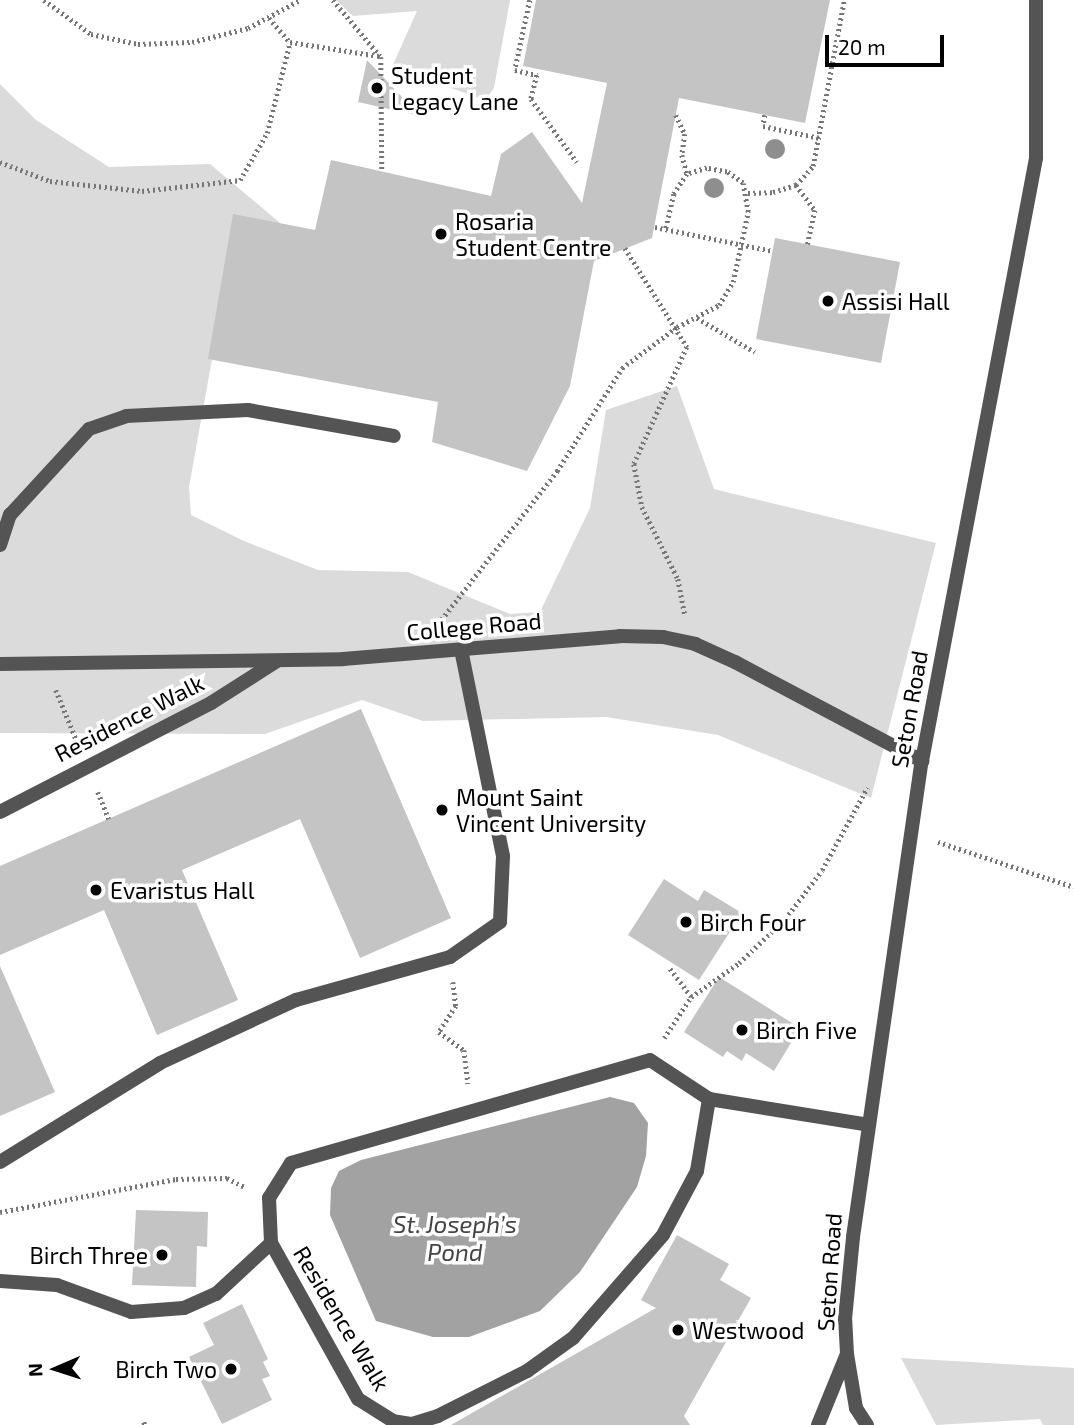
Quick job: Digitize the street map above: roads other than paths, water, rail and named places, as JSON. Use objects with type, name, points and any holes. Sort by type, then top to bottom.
[{"type":"street","name":"Seton Road","points":[[867,1425],[856,1408],[847,1354],[845,1319],[853,1237],[922,761],[1036,158],[1036,0]]},
{"type":"street","points":[[0,545],[10,515],[89,429],[126,416],[248,410],[394,436]]},
{"type":"street","name":"College Road","points":[[0,664],[277,661],[461,650],[620,636],[695,644],[922,761]]},
{"type":"street","points":[[0,1162],[160,1063],[296,1000],[450,957],[500,922],[503,856],[461,650]]},
{"type":"street","name":"Residence Walk","points":[[0,812],[211,703],[277,661]]},
{"type":"street","name":"Residence Walk","points":[[650,1060],[709,1099],[697,1171],[663,1235],[618,1291],[573,1338],[527,1371],[438,1416],[411,1424],[393,1422],[358,1399],[271,1243],[269,1198],[291,1163],[471,1115],[650,1060]]},
{"type":"street","points":[[709,1099],[869,1125]]},
{"type":"street","name":"Residence Walk","points":[[0,1281],[57,1285],[131,1312],[184,1308],[216,1294],[271,1243]]},
{"type":"street","points":[[818,1425],[847,1354]]},
{"type":"water","name":"St. Joseph’s Pond","points":[[610,1097],[634,1103],[648,1123],[646,1156],[637,1187],[580,1272],[540,1311],[469,1337],[433,1337],[376,1321],[330,1215],[331,1188],[339,1171],[361,1160]]},
{"type":"place","name":"Student Legacy Lane","points":[[377,88]]},
{"type":"place","name":"Rosaria Student Centre","points":[[441,234]]},
{"type":"place","name":"Assisi Hall","points":[[828,301]]},
{"type":"place","name":"Mount Saint Vincent University","points":[[442,810]]},
{"type":"place","name":"Evaristus Hall","points":[[96,890]]},
{"type":"place","name":"Birch Four","points":[[686,922]]},
{"type":"place","name":"Birch Five","points":[[742,1030]]},
{"type":"place","name":"Birch Three","points":[[162,1255]]},
{"type":"place","name":"Westwood","points":[[678,1330]]},
{"type":"place","name":"Birch Two","points":[[231,1369]]}]
